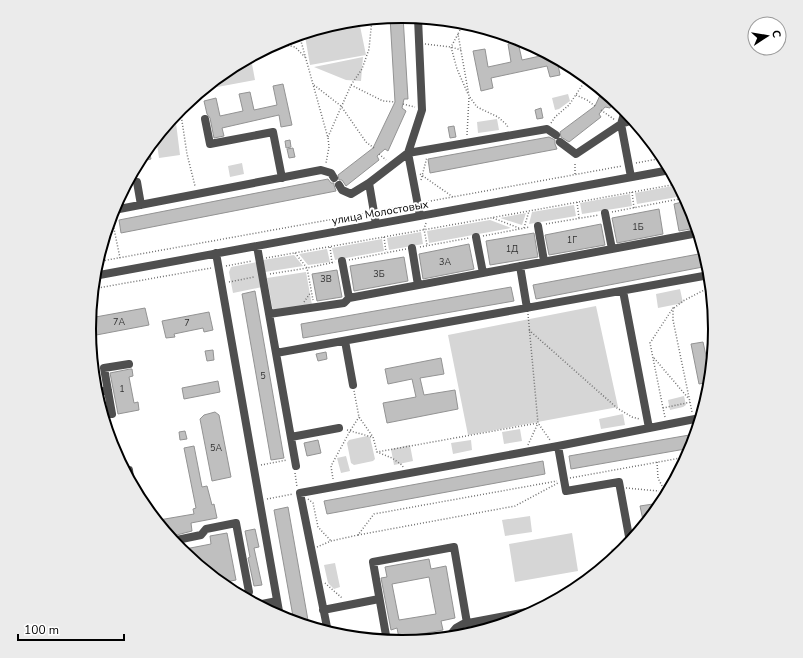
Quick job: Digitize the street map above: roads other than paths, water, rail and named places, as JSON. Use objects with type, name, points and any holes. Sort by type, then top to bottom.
[{"type":"street","points":[[418,24],[422,109],[408,153],[420,216]]},
{"type":"street","points":[[623,118],[621,124],[631,177]]},
{"type":"street","points":[[204,119],[210,144],[273,132],[282,178]]},
{"type":"street","points":[[120,209],[321,170],[331,173],[342,190],[351,194],[369,183],[408,153],[547,129],[576,154],[621,124],[627,122]]},
{"type":"street","name":"улица Молостовых","points":[[100,275],[664,171]]},
{"type":"street","points":[[137,182],[142,205]]},
{"type":"street","points":[[369,183],[376,224]]},
{"type":"street","points":[[605,214],[612,249]]},
{"type":"street","points":[[538,226],[544,261]]},
{"type":"street","points":[[269,314],[344,303],[349,298],[692,234]]},
{"type":"street","points":[[476,237],[483,273]]},
{"type":"street","points":[[257,246],[295,462]]},
{"type":"street","points":[[412,248],[418,285]]},
{"type":"street","points":[[216,253],[279,609]]},
{"type":"street","points":[[342,261],[349,298]]},
{"type":"street","points":[[520,266],[527,308]]},
{"type":"street","points":[[276,353],[703,276]]},
{"type":"street","points":[[623,291],[648,425]]},
{"type":"street","points":[[345,341],[353,385]]},
{"type":"street","points":[[112,414],[104,368],[129,364]]},
{"type":"street","points":[[102,391],[108,390]]},
{"type":"street","points":[[327,626],[300,493],[556,446],[648,425],[666,425],[693,420]]},
{"type":"street","points":[[291,437],[339,428]]},
{"type":"street","points":[[556,446],[566,491],[619,482],[629,534]]},
{"type":"street","points":[[179,539],[201,535],[206,528],[236,523],[249,592],[246,593]]},
{"type":"street","points":[[386,634],[373,562],[454,547],[467,623]]},
{"type":"street","points":[[324,610],[379,599]]},
{"type":"street","points":[[266,603],[277,601]]},
{"type":"street","points":[[454,630],[463,624],[512,615]]}]
